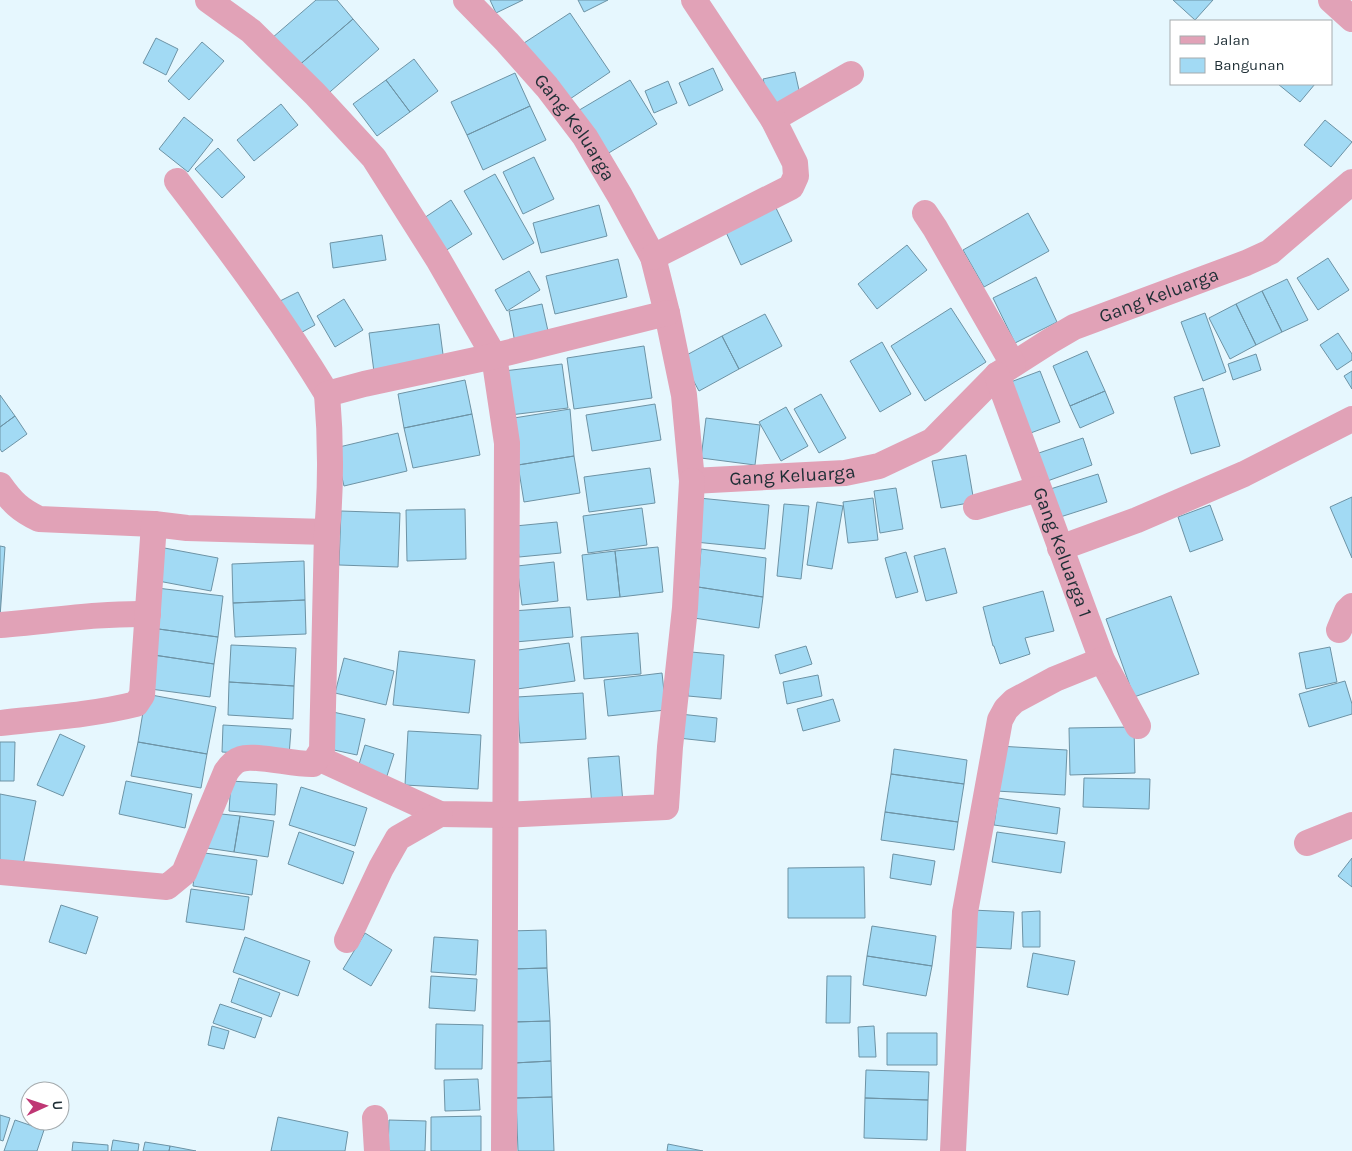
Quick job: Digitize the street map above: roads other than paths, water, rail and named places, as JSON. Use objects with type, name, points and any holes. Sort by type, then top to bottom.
[{"type":"street","points":[[208,0],[251,31],[315,94],[374,158],[438,259],[494,356],[507,443],[504,1151]]},
{"type":"street","name":"Gang Keluarga","points":[[466,0],[547,87],[585,137],[653,257],[684,395],[692,481],[845,473],[879,466],[932,441],[1005,370],[1074,327],[1270,252],[1352,182]]},
{"type":"street","points":[[653,257],[791,187],[796,176],[795,163],[773,119],[694,0]]},
{"type":"street","points":[[1331,0],[1352,20]]},
{"type":"street","points":[[773,119],[851,74]]},
{"type":"street","points":[[0,872],[167,887],[184,872],[226,772],[234,762],[248,758],[313,764],[322,750],[329,507],[329,420],[327,394],[288,332],[177,181]]},
{"type":"street","name":"Gang Keluarga 1","points":[[925,213],[936,228],[1005,370],[1038,489],[1060,548],[1102,660],[1138,726]]},
{"type":"street","points":[[327,394],[364,384],[494,356],[667,313]]},
{"type":"street","points":[[1060,548],[1137,520],[1244,474],[1352,419]]},
{"type":"street","points":[[318,758],[440,814],[505,816],[666,807],[670,747],[685,608],[692,481]]},
{"type":"street","points":[[0,485],[12,502],[24,512],[39,519],[154,524],[187,528],[327,532]]},
{"type":"street","points":[[976,507],[1038,489]]},
{"type":"street","points":[[0,722],[83,714],[119,709],[136,704],[142,696],[154,524]]},
{"type":"street","points":[[1339,630],[1347,611],[1352,606]]},
{"type":"street","points":[[0,625],[117,613],[148,614]]},
{"type":"street","points":[[953,1151],[965,912],[1000,720],[1006,709],[1014,701],[1056,679],[1102,660]]},
{"type":"street","points":[[347,940],[381,868],[398,838],[440,814]]},
{"type":"street","points":[[1307,843],[1352,825]]},
{"type":"street","points":[[375,1118],[377,1151]]}]
